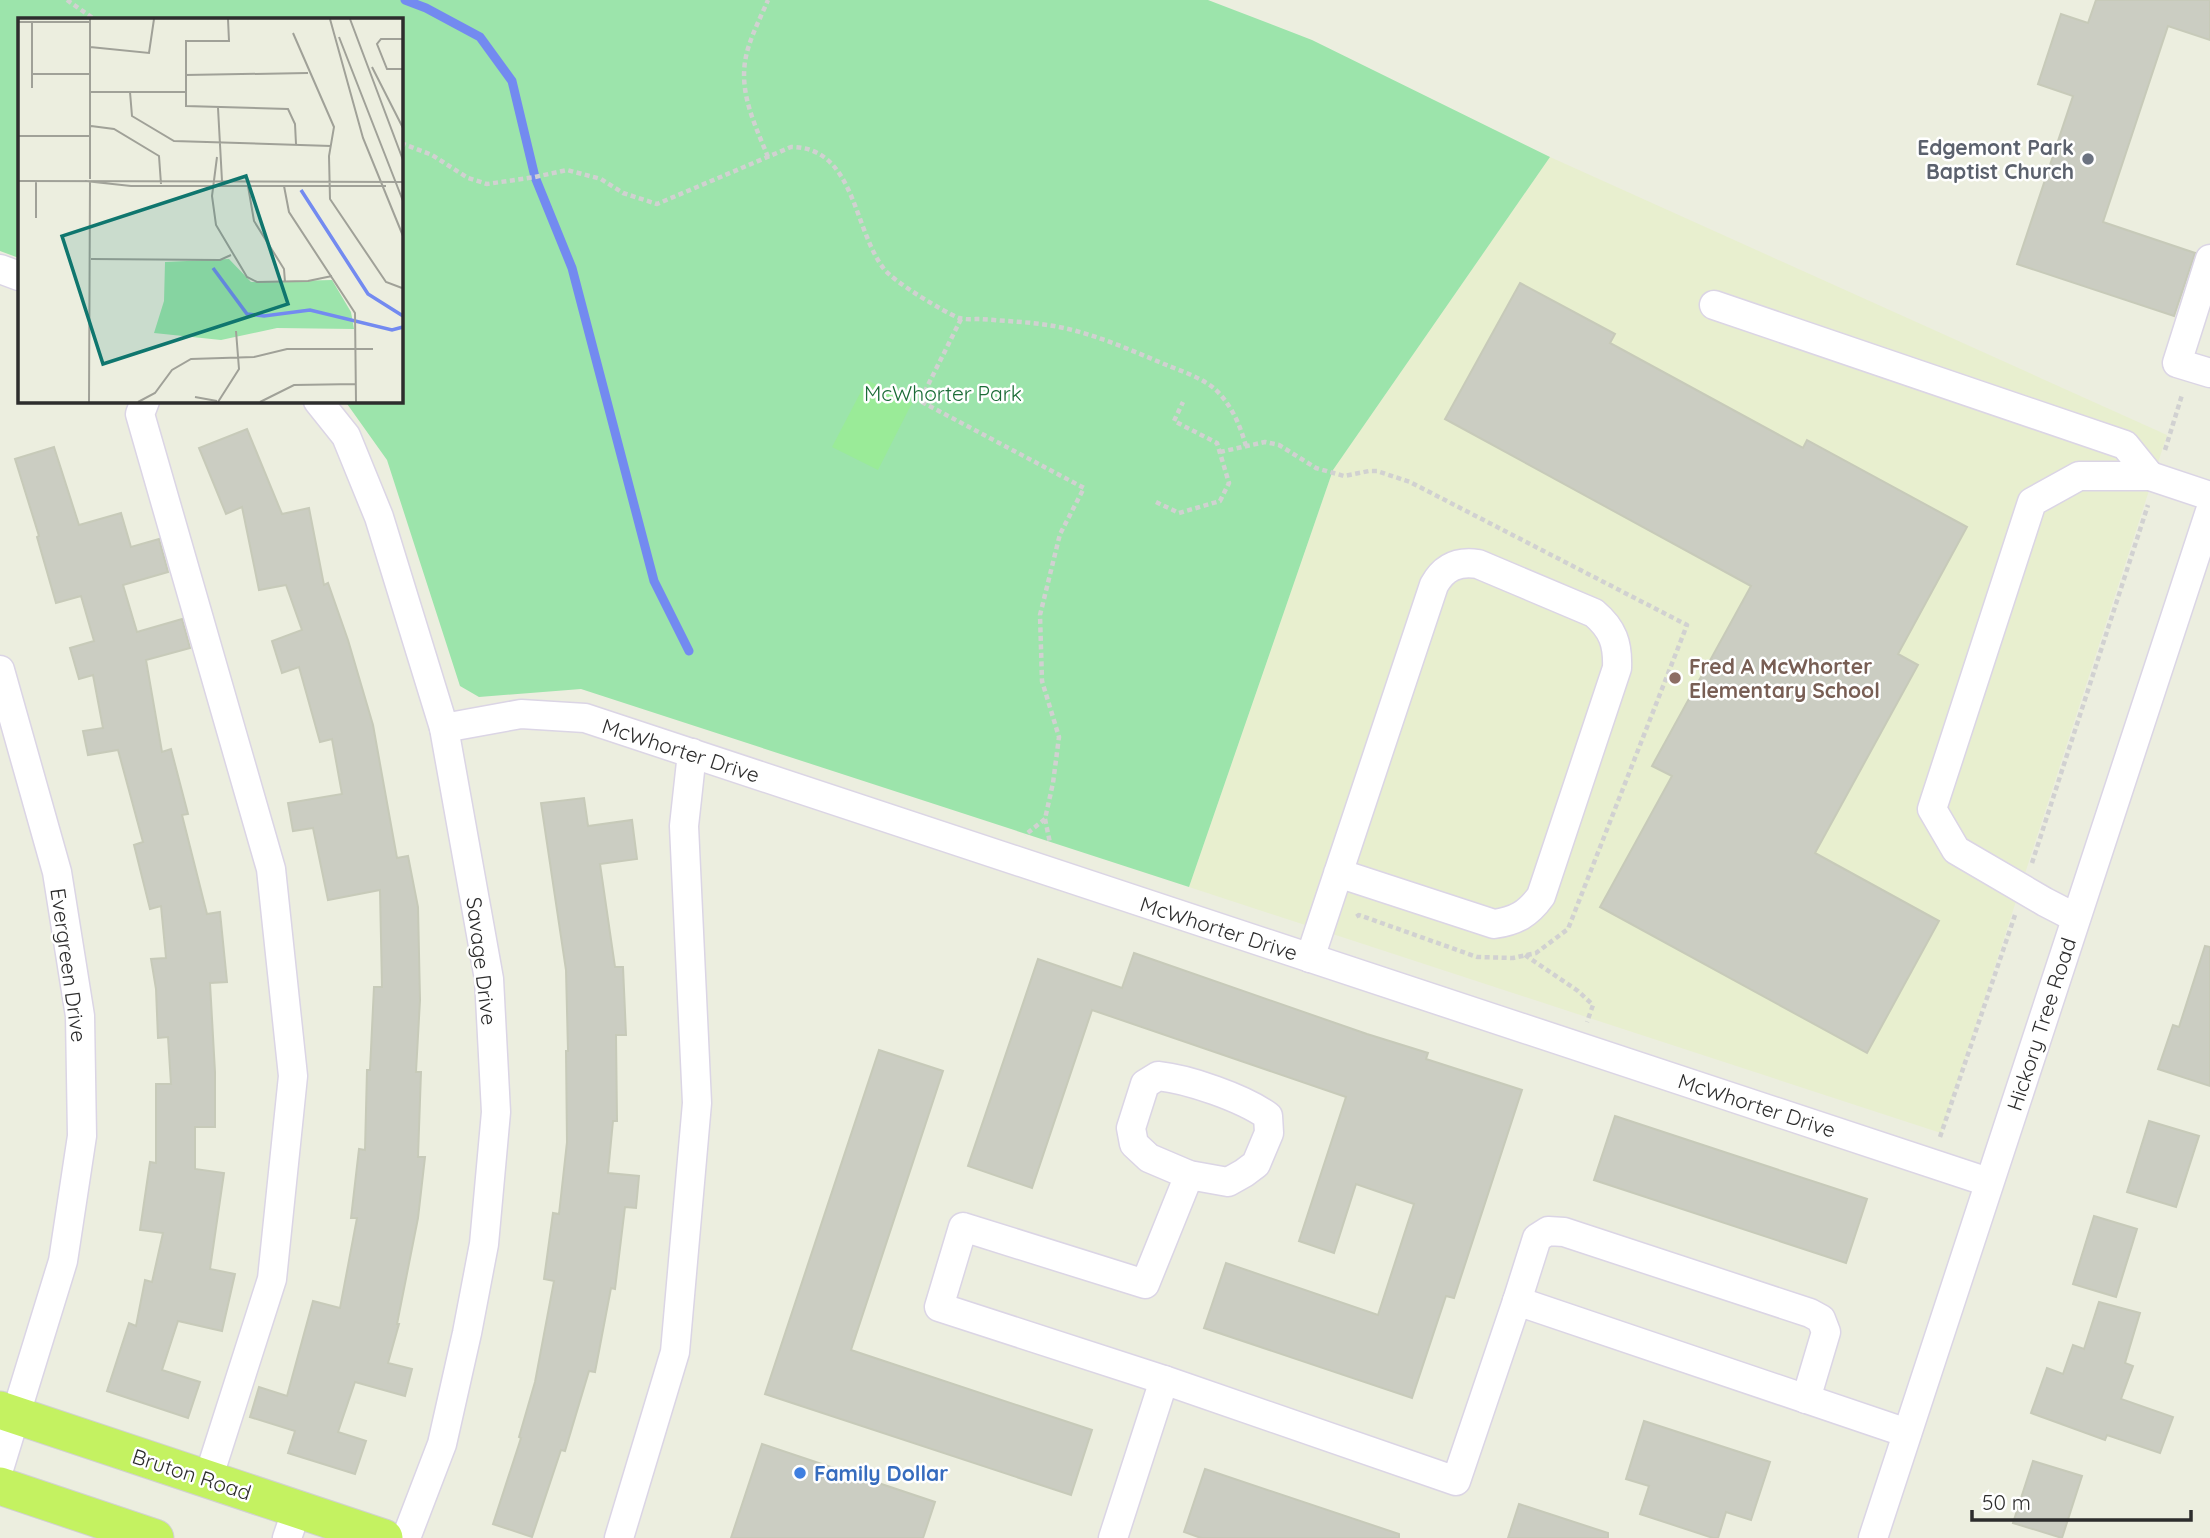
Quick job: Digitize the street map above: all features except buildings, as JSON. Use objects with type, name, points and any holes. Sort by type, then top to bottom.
[{"type":"main road","name":"Bruton Road","points":[[8,1412],[208,1479],[292,1523],[384,1538]]},
{"type":"main road","points":[[0,1486],[155,1538]]},
{"type":"street","points":[[2210,259],[2177,363],[2210,373]]},
{"type":"street","points":[[0,270],[18,276]]},
{"type":"street","points":[[1714,305],[2125,445],[2150,475]]},
{"type":"street","points":[[145,402],[141,414],[271,869],[293,1076],[272,1279],[208,1479]]},
{"type":"street","name":"Savage Drive","points":[[319,402],[346,436],[379,517],[444,728],[489,979],[496,1112],[484,1244],[442,1444],[406,1538]]},
{"type":"street","points":[[2076,918],[1956,850],[1932,809],[2032,502],[2079,477],[2150,475],[2210,496]]},
{"type":"street","name":"Hickory Tree Road","points":[[1873,1538],[2210,511]]},
{"type":"street","points":[[1310,958],[1322,920],[1434,585],[1439,576],[1447,568],[1468,563],[1478,565],[1594,613],[1606,623],[1618,652],[1617,668],[1541,896],[1533,908],[1522,917],[1493,923],[1338,873]]},
{"type":"street","name":"Evergreen Drive","points":[[0,670],[57,872],[80,1016],[82,1136],[63,1261],[8,1412],[0,1466]]},
{"type":"street","name":"McWhorter Drive","points":[[444,728],[521,714],[585,718],[1988,1182]]},
{"type":"street","points":[[619,1538],[675,1352],[697,1103],[684,826],[692,753]]},
{"type":"street","points":[[1158,1076],[1176,1078],[1254,1106],[1268,1116],[1269,1133],[1256,1164],[1244,1173],[1228,1182],[1189,1175],[1149,1158],[1134,1144],[1131,1128],[1145,1084],[1158,1076]]},
{"type":"street","points":[[1189,1175],[1145,1284],[963,1227],[939,1307],[1164,1380],[1456,1481],[1537,1238],[1548,1231],[1564,1232],[1810,1313],[1821,1319],[1826,1332],[1806,1399]]},
{"type":"street","points":[[1517,1300],[1907,1433]]},
{"type":"street","points":[[1113,1538],[1164,1380]]},
{"type":"path","points":[[66,0],[93,18]]},
{"type":"path","points":[[768,0],[745,60],[744,74],[747,106],[768,157]]},
{"type":"path","points":[[402,143],[432,155],[468,178],[488,184],[567,170],[601,179],[623,193],[657,204],[791,147],[803,147],[819,154],[837,168],[885,271],[915,293],[961,319],[1041,325],[1103,338],[1190,375],[1216,390],[1237,418],[1246,446]]},
{"type":"path","points":[[961,319],[920,401],[1084,488],[1060,534],[1040,615],[1042,681],[1059,737],[1054,783],[1045,819],[1051,850]]},
{"type":"path","points":[[1156,502],[1179,513],[1220,501],[1229,483],[1217,443],[1174,421],[1183,402]]},
{"type":"path","points":[[1220,452],[1265,442],[1279,445],[1316,468],[1344,476],[1377,471],[1410,482],[1687,625],[1568,929],[1536,953],[1513,958],[1477,957],[1359,915],[1342,928],[1322,920]]},
{"type":"path","points":[[1019,839],[1045,819]]},
{"type":"shaded area","name":"Fred A McWhorter Elementary School","points":[[1550,157],[2167,435],[1941,1133],[1189,887],[1333,470]]},
{"type":"green space","name":"McWhorter Park","points":[[0,0],[1208,0],[1312,40],[1550,157],[1333,470],[1189,887],[581,689],[479,697],[460,686],[387,460],[346,402],[402,402],[402,18],[18,18],[18,258],[0,251]]},
{"type":"green space","points":[[867,380],[912,403],[878,470],[832,447]]},
{"type":"waterway","points":[[405,0],[426,8],[480,37],[512,81],[535,177],[572,268],[654,581],[689,651]]},
{"type":"place","name":"Edgemont Park Baptist Church","points":[[2088,159]]},
{"type":"place","name":"Fred A McWhorter Elementary School","points":[[1675,678]]},
{"type":"place","name":"Family Dollar","points":[[800,1473]]}]
